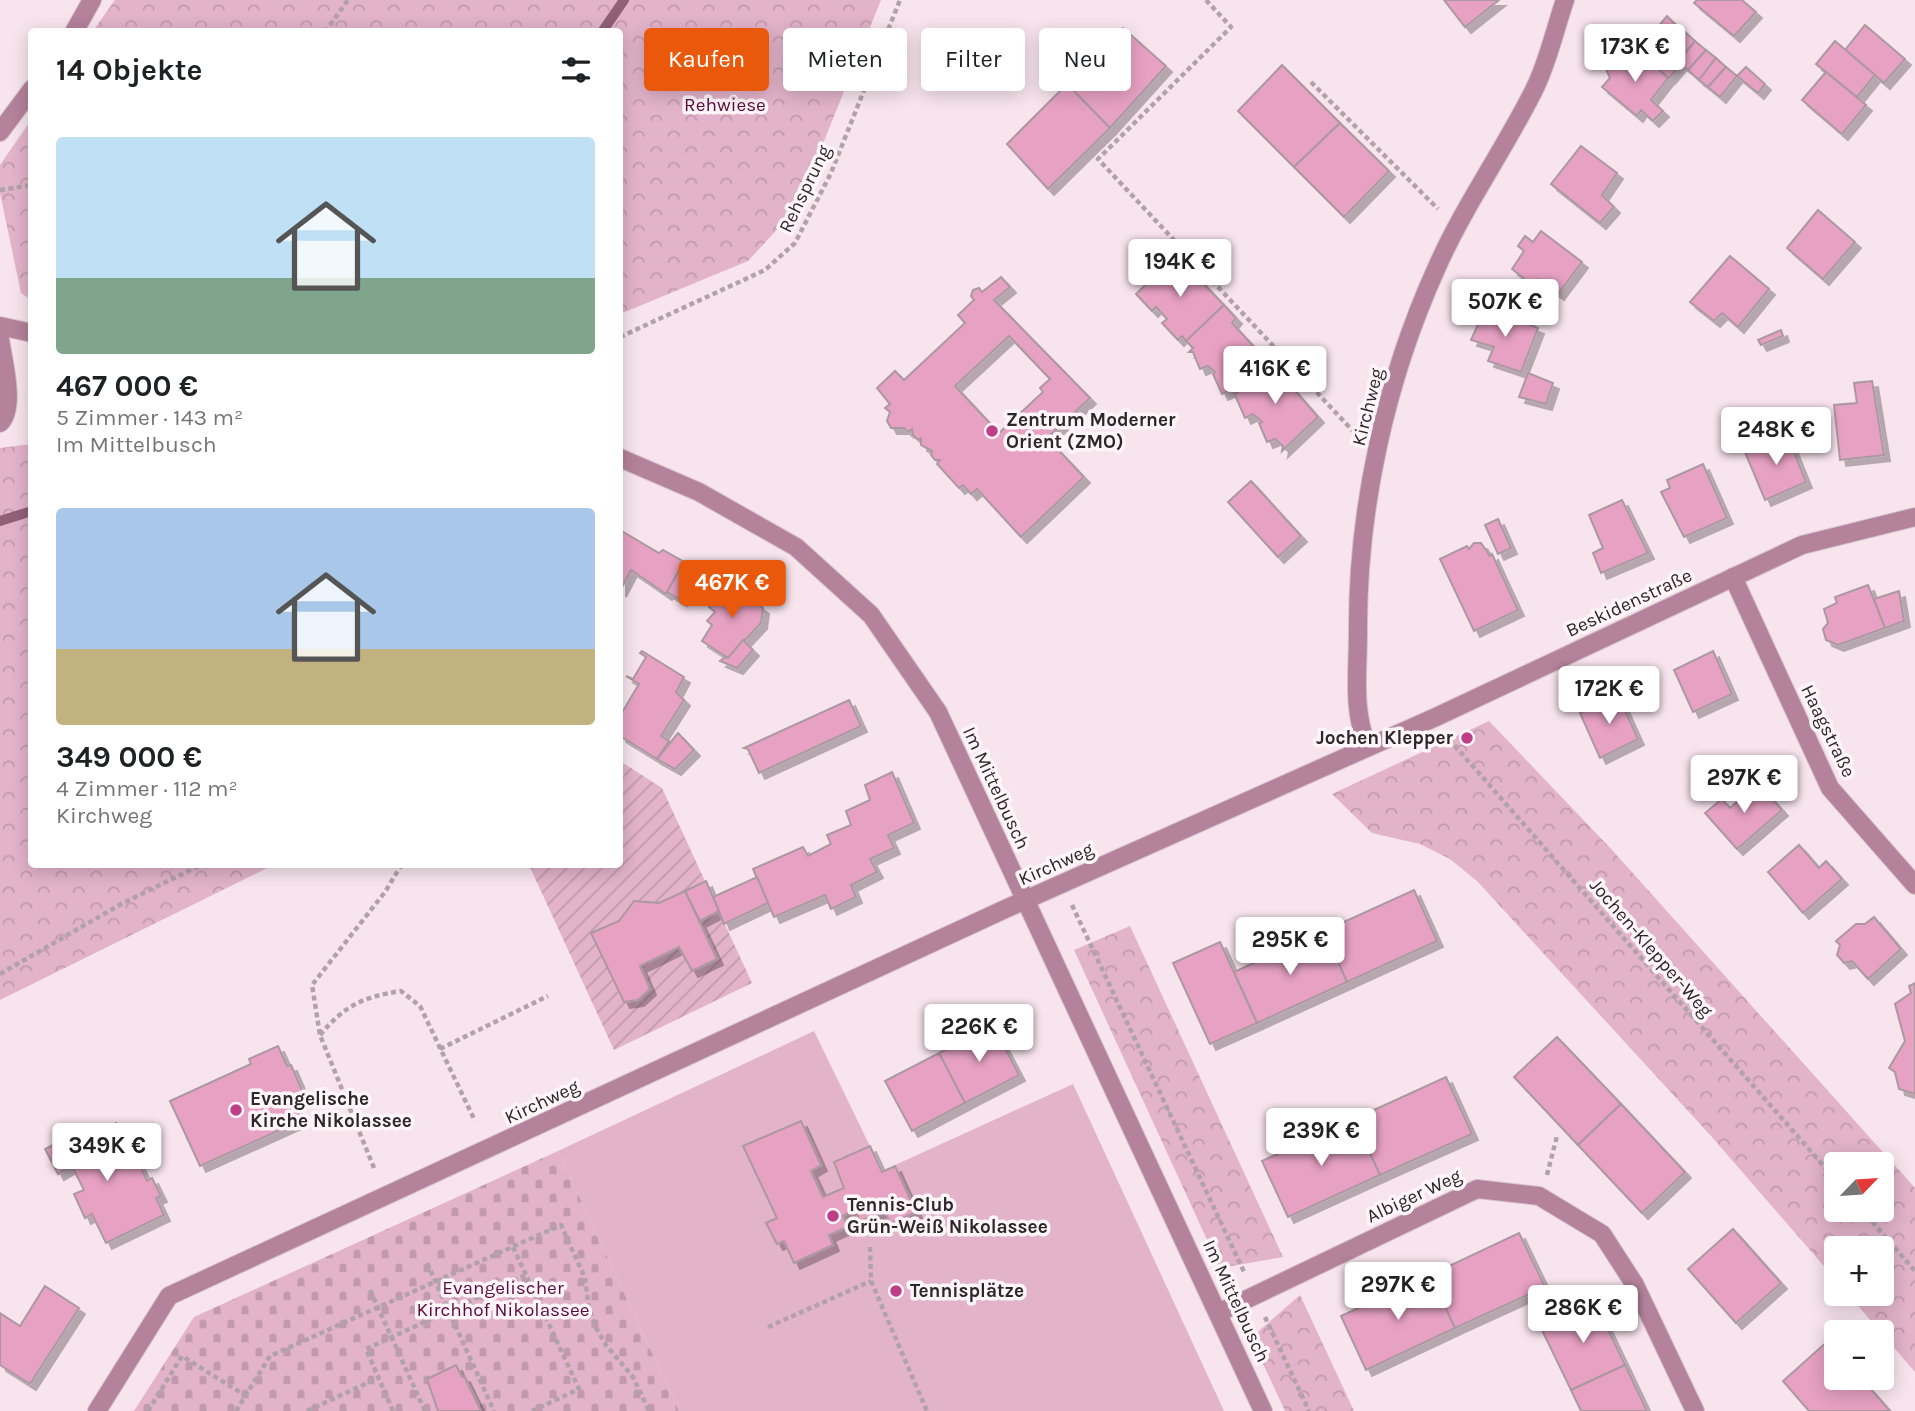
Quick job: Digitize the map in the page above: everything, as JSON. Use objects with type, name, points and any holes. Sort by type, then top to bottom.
[{"type":"street","points":[[76,28],[92,0]]},
{"type":"street","name":"Kirchweg","points":[[97,1411],[169,1296],[1024,901],[1368,747],[1358,725],[1358,609],[1365,518],[1382,431],[1404,351],[1437,266],[1535,88],[1565,0]]},
{"type":"street","points":[[0,132],[28,94]]},
{"type":"street","points":[[0,326],[28,332]]},
{"type":"street","points":[[0,339],[8,394],[5,418],[0,423]]},
{"type":"street","name":"Im Mittelbusch","points":[[623,459],[699,492],[796,547],[871,615],[938,712],[1263,1411]]},
{"type":"street","name":"Beskidenstraße","points":[[1368,747],[1802,545],[1915,517]]},
{"type":"street","name":"Haagstraße","points":[[1733,577],[1830,788],[1915,885]]},
{"type":"street","name":"Albiger Weg","points":[[1218,1313],[1477,1189],[1539,1196],[1602,1234],[1635,1285],[1695,1411]]},
{"type":"path","points":[[328,28],[348,0]]},
{"type":"path","name":"Rehsprung","points":[[623,336],[765,270],[795,243],[831,173],[900,0]]},
{"type":"path","points":[[1206,0],[1231,27],[1098,159],[1353,431]]},
{"type":"path","points":[[1311,82],[1438,209]]},
{"type":"path","points":[[0,190],[28,186]]},
{"type":"path","name":"Jochen-Klepper-Weg","points":[[1445,734],[1824,1166]]},
{"type":"path","points":[[0,974],[123,903],[195,868]]},
{"type":"path","points":[[373,1168],[320,1035],[312,985],[385,892],[400,868]]},
{"type":"path","points":[[1072,904],[1310,1411]]},
{"type":"path","points":[[320,1035],[339,1013],[371,996],[401,991],[421,1006],[475,1121]]},
{"type":"path","points":[[440,1049],[548,996]]},
{"type":"path","points":[[1539,1196],[1550,1167],[1557,1136]]},
{"type":"path","points":[[1872,1222],[1915,1271]]},
{"type":"path","points":[[236,1411],[270,1356],[561,1225],[585,1278],[589,1309],[596,1328],[606,1345],[634,1377],[648,1410],[642,1411]]},
{"type":"path","points":[[513,1247],[579,1390],[532,1411]]},
{"type":"path","points":[[870,1247],[871,1281],[927,1411]]},
{"type":"path","points":[[427,1264],[494,1411]]},
{"type":"path","points":[[393,1411],[366,1349],[526,1275]]},
{"type":"path","points":[[768,1327],[871,1281]]},
{"type":"path","points":[[370,1290],[425,1411]]},
{"type":"path","points":[[148,1411],[182,1356],[246,1396]]},
{"type":"path","points":[[307,1411],[378,1378]]},
{"type":"green space","name":"Rehwiese","points":[[115,0],[881,0],[870,28],[783,28],[783,91],[844,91],[807,183],[783,223],[748,261],[623,313],[623,28],[95,28]]},
{"type":"green space","points":[[28,124],[28,298],[21,293],[0,193],[0,165]]},
{"type":"green space","points":[[28,444],[28,868],[267,868],[0,1000],[0,448]]},
{"type":"green space","points":[[1489,721],[1613,851],[1883,1152],[1824,1152],[1824,1222],[1894,1222],[1894,1165],[1915,1188],[1915,1372],[1894,1348],[1894,1320],[1870,1320],[1858,1306],[1894,1306],[1894,1236],[1824,1236],[1824,1266],[1711,1136],[1477,881],[1450,859],[1420,844],[1372,833],[1332,794]]},
{"type":"green space","points":[[623,763],[662,788],[752,983],[614,1050],[530,868],[623,868]]},
{"type":"green space","points":[[1130,926],[1283,1257],[1220,1268],[1074,950]]},
{"type":"green space","name":"Tennisplätze","points":[[814,1031],[882,1171],[1073,1084],[1224,1411],[679,1411],[558,1151]]},
{"type":"green space","name":"Evangelischer Kirchhof Nikolassee","points":[[558,1151],[679,1411],[134,1411],[194,1317]]},
{"type":"green space","points":[[1300,1295],[1354,1411],[1285,1411],[1251,1338]]},
{"type":"building","points":[[1444,0],[1499,0],[1465,27]]},
{"type":"building","points":[[1697,0],[1742,0],[1756,12],[1734,36],[1694,3]]},
{"type":"building","points":[[1667,16],[1675,24],[1658,46],[1649,38]]},
{"type":"building","points":[[1675,24],[1685,32],[1668,53],[1658,46]]},
{"type":"building","points":[[1865,25],[1905,59],[1884,83],[1845,50]]},
{"type":"building","points":[[1685,32],[1695,41],[1678,62],[1668,53]]},
{"type":"building","points":[[1131,35],[1166,66],[1110,128],[1074,91],[1131,91]]},
{"type":"building","points":[[1695,41],[1706,50],[1688,70],[1678,62]]},
{"type":"building","points":[[1835,41],[1875,75],[1857,97],[1816,64]]},
{"type":"building","points":[[1658,46],[1681,64],[1669,78],[1646,59]]},
{"type":"building","points":[[1635,48],[1668,78],[1651,100],[1663,111],[1653,121],[1641,110],[1637,116],[1602,87],[1610,78],[1606,69],[1608,62],[1619,57],[1625,60]]},
{"type":"building","points":[[1706,50],[1716,58],[1699,80],[1688,70]]},
{"type":"building","points":[[1716,58],[1726,67],[1708,87],[1699,80]]},
{"type":"building","points":[[1282,65],[1340,123],[1294,167],[1238,111]]},
{"type":"building","points":[[1726,67],[1737,76],[1720,97],[1708,87]]},
{"type":"building","points":[[1746,67],[1765,84],[1758,93],[1737,76]]},
{"type":"building","points":[[1826,72],[1866,105],[1842,134],[1802,100]]},
{"type":"building","points":[[1060,91],[1074,91],[1110,128],[1048,189],[1007,144]]},
{"type":"building","points":[[1340,123],[1389,171],[1344,217],[1294,167]]},
{"type":"building","points":[[1581,146],[1617,173],[1602,195],[1614,207],[1600,223],[1551,184]]},
{"type":"building","points":[[1818,210],[1855,242],[1823,279],[1787,248]]},
{"type":"building","points":[[1541,231],[1582,262],[1558,294],[1538,279],[1533,286],[1512,269],[1524,251],[1518,246],[1525,236],[1533,242]]},
{"type":"building","points":[[1176,255],[1224,305],[1186,341],[1182,336],[1178,340],[1162,323],[1167,319],[1156,307],[1152,311],[1136,294]]},
{"type":"building","points":[[1730,256],[1769,289],[1738,327],[1722,313],[1714,321],[1690,302]]},
{"type":"building","points":[[1001,277],[1010,287],[994,300],[1090,398],[1047,438],[1084,477],[1021,537],[977,489],[971,494],[963,485],[959,488],[937,464],[940,460],[935,460],[931,455],[932,451],[921,445],[921,438],[918,440],[913,435],[912,429],[908,432],[904,428],[891,428],[887,421],[890,412],[885,408],[890,404],[877,388],[895,371],[904,380],[965,323],[958,315],[974,300],[971,296],[973,290],[979,288],[982,292]],"holes":[[[1009,336],[1050,379],[1040,388],[1043,392],[999,433],[955,386]]]},
{"type":"building","points":[[1224,305],[1236,318],[1232,323],[1268,362],[1235,395],[1231,390],[1222,394],[1213,374],[1215,372],[1208,366],[1200,369],[1193,352],[1189,352],[1193,348],[1186,341]]},
{"type":"building","points":[[1486,307],[1538,328],[1521,372],[1488,361],[1494,347],[1471,340]]},
{"type":"building","points":[[1781,330],[1783,336],[1761,345],[1758,340]]},
{"type":"building","points":[[1269,361],[1318,417],[1282,451],[1283,446],[1275,439],[1267,442],[1259,423],[1262,422],[1253,414],[1245,418],[1235,395]]},
{"type":"building","points":[[1528,373],[1553,383],[1546,404],[1519,397]]},
{"type":"building","points":[[1872,381],[1884,455],[1840,460],[1834,405],[1857,403],[1854,383]]},
{"type":"building","points":[[1787,435],[1806,482],[1765,500],[1745,452]]},
{"type":"building","points":[[1703,464],[1727,518],[1684,537],[1661,492],[1670,488],[1667,480]]},
{"type":"building","points":[[1251,481],[1301,536],[1278,557],[1228,502]]},
{"type":"building","points":[[1622,500],[1648,553],[1601,573],[1593,553],[1603,548],[1589,515]]},
{"type":"building","points":[[1498,519],[1511,548],[1498,554],[1485,525]]},
{"type":"building","points":[[623,532],[659,553],[663,550],[684,562],[666,594],[631,570],[623,585]]},
{"type":"building","points":[[1474,543],[1481,543],[1490,556],[1492,554],[1518,610],[1474,631],[1440,559],[1467,546],[1469,549]]},
{"type":"building","points":[[684,562],[697,570],[681,600],[667,592]]},
{"type":"building","points":[[1868,585],[1885,628],[1838,645],[1826,640],[1823,629],[1828,623],[1824,609],[1837,603],[1835,597]]},
{"type":"building","points":[[722,586],[734,586],[763,608],[761,623],[728,658],[702,641],[712,625],[707,621],[715,612],[709,607]]},
{"type":"building","points":[[1899,591],[1904,621],[1885,628],[1874,599]]},
{"type":"building","points":[[743,640],[753,650],[737,668],[720,661],[728,658]]},
{"type":"building","points":[[642,651],[684,677],[676,692],[684,700],[661,736],[669,741],[657,759],[623,738],[623,711],[639,684],[626,676],[633,679],[646,657],[640,653]]},
{"type":"building","points":[[1713,651],[1732,694],[1693,712],[1674,670]]},
{"type":"building","points":[[1618,695],[1638,739],[1600,758],[1580,713]]},
{"type":"building","points":[[849,700],[861,726],[759,773],[748,749],[744,748]]},
{"type":"building","points":[[678,733],[694,750],[675,769],[657,759]]},
{"type":"building","points":[[892,772],[914,823],[888,835],[894,848],[870,859],[877,872],[851,885],[856,897],[831,909],[825,895],[774,917],[753,869],[803,847],[808,856],[831,844],[827,835],[851,825],[846,811],[870,800],[865,785]]},
{"type":"building","points":[[1758,783],[1782,810],[1737,849],[1705,813],[1722,799],[1730,808]]},
{"type":"building","points":[[1799,845],[1819,868],[1826,861],[1842,879],[1803,913],[1768,872]]},
{"type":"building","points":[[757,877],[768,903],[724,924],[713,897]]},
{"type":"building","points":[[706,881],[719,911],[700,921],[685,891]]},
{"type":"building","points":[[1414,890],[1437,941],[1347,982],[1324,931]]},
{"type":"building","points":[[685,891],[717,959],[692,971],[679,947],[640,966],[650,989],[638,1000],[624,1002],[591,933],[619,921],[634,901],[659,903]]},
{"type":"building","points":[[1874,917],[1901,949],[1868,979],[1852,961],[1844,963],[1837,955],[1840,945],[1836,941],[1856,924],[1865,924]]},
{"type":"building","points":[[1324,931],[1347,982],[1257,1023],[1234,972]]},
{"type":"building","points":[[1220,942],[1257,1023],[1210,1044],[1173,963]]},
{"type":"building","points":[[1915,983],[1915,1094],[1899,1089],[1895,1072],[1889,1068],[1905,1041],[1895,1004],[1911,993],[1909,986]]},
{"type":"building","points":[[993,1025],[1019,1075],[965,1103],[939,1053]]},
{"type":"building","points":[[1557,1037],[1621,1104],[1578,1145],[1514,1077]]},
{"type":"building","name":"Evangelische Kirche Nikolassee","points":[[278,1046],[287,1066],[291,1065],[304,1095],[293,1101],[302,1120],[200,1166],[170,1101],[251,1064],[249,1059]]},
{"type":"building","points":[[939,1053],[965,1103],[912,1131],[885,1081]]},
{"type":"building","points":[[1446,1077],[1472,1134],[1380,1175],[1354,1119]]},
{"type":"building","points":[[1621,1104],[1685,1172],[1642,1213],[1578,1145]]},
{"type":"building","points":[[1354,1119],[1380,1175],[1288,1217],[1262,1161]]},
{"type":"building","points":[[801,1121],[821,1165],[811,1171],[823,1197],[844,1188],[834,1162],[870,1146],[882,1172],[895,1166],[916,1212],[890,1224],[885,1211],[860,1221],[855,1209],[843,1216],[848,1227],[829,1235],[833,1245],[794,1263],[784,1241],[777,1244],[766,1223],[777,1218],[743,1146]]},
{"type":"building","points":[[116,1123],[125,1139],[95,1154],[105,1174],[137,1159],[147,1181],[152,1178],[161,1196],[156,1198],[164,1215],[106,1243],[92,1214],[85,1218],[74,1194],[84,1190],[72,1166],[58,1174],[45,1149],[93,1125],[97,1132]]},
{"type":"building","points":[[1733,1229],[1781,1283],[1736,1323],[1688,1269]]},
{"type":"building","points":[[1519,1233],[1545,1287],[1455,1328],[1430,1275]]},
{"type":"building","points":[[1430,1275],[1455,1328],[1366,1370],[1341,1316]]},
{"type":"building","points":[[45,1286],[79,1308],[30,1384],[0,1365],[0,1313],[20,1326]]},
{"type":"building","points":[[1594,1300],[1625,1365],[1571,1390],[1540,1326]]},
{"type":"building","points":[[1824,1345],[1824,1390],[1871,1390],[1890,1411],[1809,1411],[1783,1381]]},
{"type":"building","points":[[456,1365],[481,1411],[438,1411],[427,1379]]},
{"type":"building","points":[[1625,1365],[1647,1411],[1581,1411],[1571,1390]]},
{"type":"waterway","points":[[605,28],[624,0]]},
{"type":"waterway","points":[[0,521],[28,512]]},
{"type":"place","name":"Zentrum Moderner Orient (ZMO)","points":[[992,431]]},
{"type":"place","name":"Jochen Klepper","points":[[1467,738]]},
{"type":"place","name":"Evangelische Kirche Nikolassee","points":[[236,1110]]},
{"type":"place","name":"Tennis-Club Grün-Weiß Nikolassee","points":[[833,1216]]},
{"type":"place","name":"Tennisplätze","points":[[896,1291]]}]
